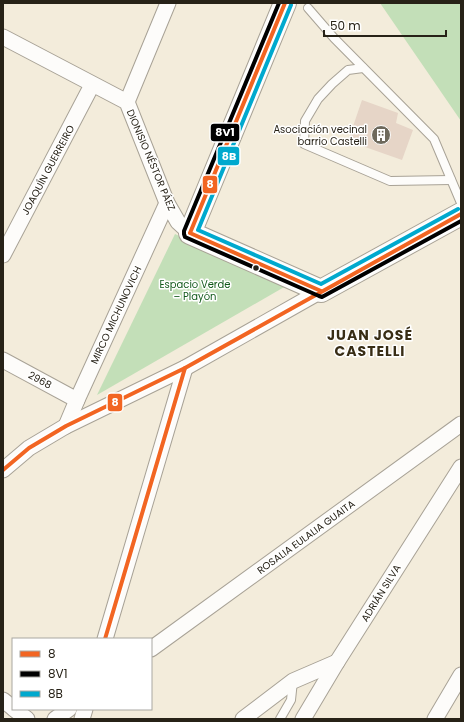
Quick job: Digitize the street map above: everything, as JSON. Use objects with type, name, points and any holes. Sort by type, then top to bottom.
[{"type":"street","points":[[127,102],[168,3]]},
{"type":"street","points":[[190,233],[285,3]]},
{"type":"street","name":"DIONISIO NÉSTOR PÁEZ","points":[[3,37],[127,102],[167,203],[178,222],[190,233],[321,291]]},
{"type":"street","name":"JOAQUÍN GUERREIRO","points":[[3,254],[92,85]]},
{"type":"street","name":"MIRCO MICHUNOVICH","points":[[66,426],[167,203]]},
{"type":"street","points":[[3,470],[29,448],[66,426],[185,368],[461,214]]},
{"type":"street","name":"2968","points":[[3,360],[77,400]]},
{"type":"street","points":[[105,638],[185,368]]},
{"type":"street","name":"ROSALIA EULALIA GUAITA","points":[[152,648],[461,424]]},
{"type":"street","name":"ADRIÁN SILVA","points":[[303,719],[337,662],[456,485],[461,467]]},
{"type":"street","points":[[243,719],[293,681],[337,662]]},
{"type":"street","points":[[435,719],[461,675]]},
{"type":"street","points":[[3,700],[12,707]]},
{"type":"street","points":[[15,710],[27,719]]},
{"type":"street","points":[[55,719],[68,710]]},
{"type":"lane","points":[[308,8],[334,38],[434,139],[461,203]]},
{"type":"lane","points":[[363,68],[348,70],[332,84],[318,100],[306,121],[304,144],[390,181],[451,180]]},
{"type":"lane","points":[[280,719],[291,700],[293,681]]},
{"type":"green space","points":[[380,3],[461,3],[461,121]]},
{"type":"green space","name":"Espacio Verde – Playón","points":[[175,234],[286,286],[97,395]]},
{"type":"building","name":"Asociación vecinal barrio Castelli","points":[[362,100],[398,113],[396,123],[413,130],[402,160],[348,141]]},
{"type":"transit line","name":"8V1","points":[[279,3],[184,231],[185,237],[322,297],[461,221]]},
{"type":"transit line","name":"8","points":[[285,3],[190,233],[321,291]]},
{"type":"transit line","name":"8B","points":[[291,5],[198,230],[321,284],[458,209]]},
{"type":"transit line","name":"8","points":[[3,470],[29,448],[66,426],[185,368],[461,214]]},
{"type":"transit line","name":"8","points":[[105,638],[185,368]]},
{"type":"place","name":"Asociación vecinal barrio Castelli","points":[[381,135]]},
{"type":"district","name":"JUAN JOSÉ CASTELLI","points":[[370,344]]}]
